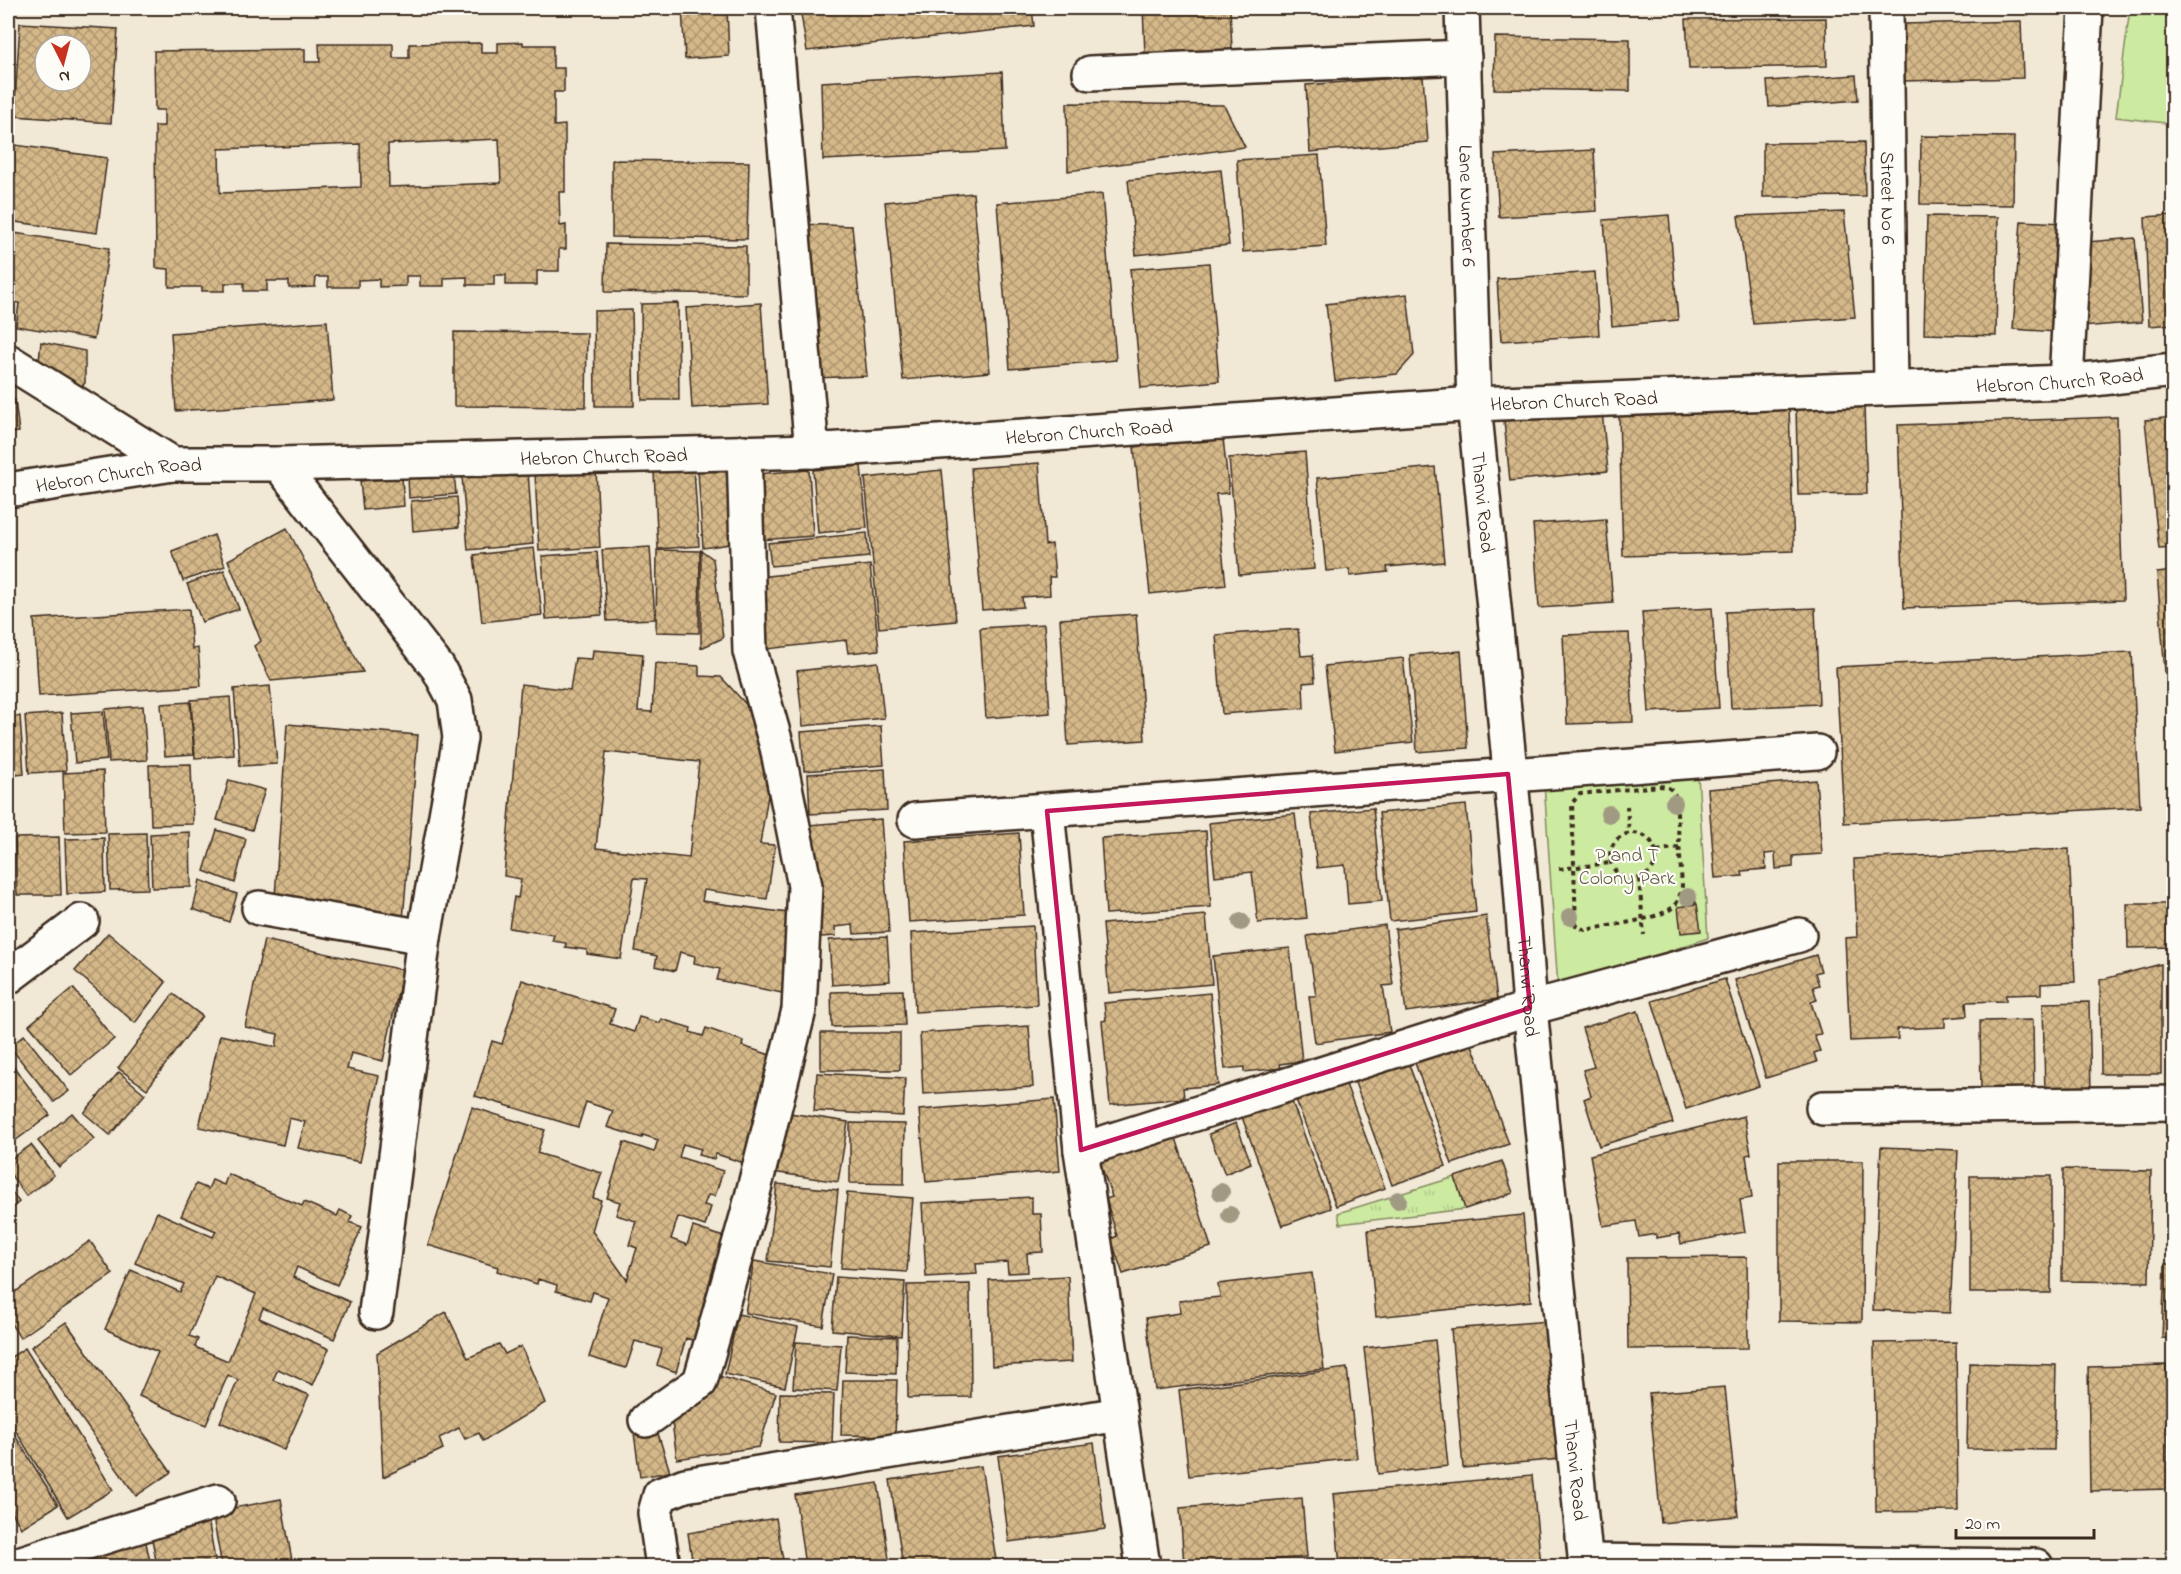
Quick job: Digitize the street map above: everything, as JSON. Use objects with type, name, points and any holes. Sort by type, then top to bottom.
[{"type":"street","points":[[773,8],[812,451]]},
{"type":"street","name":"Lane Number 6","points":[[1462,8],[1474,404]]},
{"type":"street","name":"Street No 6","points":[[1886,8],[1891,388]]},
{"type":"street","points":[[2066,382],[2086,9]]},
{"type":"street","points":[[1090,73],[1464,57]]},
{"type":"street","points":[[8,362],[172,464]]},
{"type":"street","name":"Hebron Church Road","points":[[8,490],[172,464],[279,464],[812,451],[1474,404],[2066,382],[2174,370]]},
{"type":"street","name":"Thanvi Road","points":[[1474,404],[1508,774],[1520,873],[1530,1008],[1586,1564]]},
{"type":"street","points":[[646,1420],[700,1382],[748,1213],[799,1010],[805,886],[777,747],[750,651],[744,452]]},
{"type":"street","points":[[279,464],[438,668],[455,700],[460,738],[424,937],[376,1312]]},
{"type":"street","points":[[915,820],[1817,752]]},
{"type":"street","points":[[1047,811],[1082,1150],[1143,1566]]},
{"type":"street","points":[[259,908],[424,937]]},
{"type":"street","points":[[8,977],[82,921]]},
{"type":"street","points":[[1082,1150],[1530,1008],[1799,935]]},
{"type":"street","points":[[1823,1108],[2174,1103]]},
{"type":"street","points":[[663,1566],[655,1514],[660,1495],[685,1485],[1120,1414]]},
{"type":"street","points":[[12,1566],[218,1501]]},
{"type":"street","points":[[1586,1564],[2036,1566]]},
{"type":"path","points":[[1669,787],[1676,798],[1680,847],[1682,886],[1674,906],[1665,913],[1585,930],[1576,926],[1572,803],[1580,794],[1625,788],[1669,787]]},
{"type":"path","points":[[1629,832],[1641,834],[1651,841],[1657,851],[1656,863],[1649,873],[1639,879],[1622,876],[1611,863],[1612,847],[1616,840],[1629,832]]},
{"type":"path","points":[[1657,851],[1680,847]]},
{"type":"path","points":[[1520,873],[1611,863]]},
{"type":"path","points":[[1639,879],[1644,939]]},
{"type":"highlighted area","points":[[1508,774],[1530,1008],[1081,1150],[1047,811]]},
{"type":"green space","points":[[2130,8],[2173,8],[2173,124],[2116,117]]},
{"type":"green space","name":"P and T Colony Park","points":[[1698,775],[1708,938],[1558,988],[1544,783]]},
{"type":"green space","points":[[1455,1177],[1465,1209],[1340,1224],[1338,1213]]},
{"type":"building","points":[[682,8],[727,8],[729,56],[685,59]]},
{"type":"building","points":[[800,8],[1032,8],[1034,26],[807,51]]},
{"type":"building","points":[[1143,8],[1230,8],[1232,50],[1145,54]]},
{"type":"building","points":[[1826,18],[1827,66],[1689,69],[1686,19]]},
{"type":"building","points":[[2021,21],[2023,78],[1904,81],[1904,24]]},
{"type":"building","points":[[20,23],[118,29],[111,123],[14,116]]},
{"type":"building","points":[[1495,37],[1630,39],[1630,91],[1494,89]]},
{"type":"building","points":[[523,42],[523,45],[553,45],[553,68],[564,68],[564,92],[554,92],[554,126],[565,125],[565,192],[559,192],[560,226],[566,225],[566,249],[559,249],[559,271],[537,271],[537,285],[506,285],[506,275],[494,275],[494,285],[467,285],[467,277],[444,278],[444,286],[420,286],[420,276],[406,276],[406,286],[379,287],[379,279],[358,280],[358,287],[328,287],[328,277],[316,277],[315,287],[289,288],[289,281],[267,281],[267,291],[244,291],[244,283],[225,283],[225,291],[202,291],[202,287],[169,287],[169,269],[156,268],[155,126],[164,126],[164,110],[155,110],[154,51],[305,49],[305,62],[320,62],[319,44],[393,44],[393,58],[409,58],[409,44],[481,43],[481,53],[498,53],[498,43]],"holes":[[[499,139],[501,183],[389,187],[388,144]],[[360,144],[361,187],[220,193],[219,149]]]},
{"type":"building","points":[[1002,72],[1005,151],[823,160],[821,82]]},
{"type":"building","points":[[1856,75],[1858,100],[1769,107],[1767,81]]},
{"type":"building","points":[[1423,76],[1428,142],[1310,152],[1306,85]]},
{"type":"building","points":[[1067,103],[1224,105],[1245,147],[1068,171]]},
{"type":"building","points":[[1921,136],[2014,137],[2013,205],[1920,204]]},
{"type":"building","points":[[1864,142],[1865,196],[1763,197],[1763,143]]},
{"type":"building","points":[[8,144],[107,158],[97,233],[8,221]]},
{"type":"building","points":[[1594,150],[1597,211],[1499,217],[1495,155]]},
{"type":"building","points":[[1319,155],[1326,246],[1243,252],[1237,160]]},
{"type":"building","points":[[612,160],[749,162],[747,239],[612,237]]},
{"type":"building","points":[[1221,170],[1229,245],[1136,255],[1128,180]]},
{"type":"building","points":[[973,193],[990,372],[903,380],[885,202]]},
{"type":"building","points":[[1102,194],[1116,360],[1010,369],[997,203]]},
{"type":"building","points":[[1844,212],[1855,317],[1753,324],[1738,216]]},
{"type":"building","points":[[1669,215],[1678,320],[1612,326],[1604,220]]},
{"type":"building","points":[[2174,215],[2174,324],[2149,326],[2145,217]]},
{"type":"building","points":[[1927,216],[1998,217],[1996,336],[1924,334]]},
{"type":"building","points":[[2021,221],[2064,223],[2056,332],[2013,329]]},
{"type":"building","points":[[799,224],[852,226],[867,376],[814,378]]},
{"type":"building","points":[[8,232],[109,248],[94,339],[16,326],[19,303],[8,301]]},
{"type":"building","points":[[2135,238],[2142,322],[2082,327],[2075,243]]},
{"type":"building","points":[[606,244],[746,246],[746,294],[605,292]]},
{"type":"building","points":[[1209,263],[1219,381],[1141,388],[1130,269]]},
{"type":"building","points":[[1595,272],[1599,335],[1501,341],[1497,279]]},
{"type":"building","points":[[1407,294],[1414,355],[1397,374],[1335,381],[1326,304]]},
{"type":"building","points":[[678,303],[679,400],[642,400],[641,304]]},
{"type":"building","points":[[761,303],[768,404],[692,408],[686,308]]},
{"type":"building","points":[[632,310],[634,406],[595,406],[594,311]]},
{"type":"building","points":[[327,321],[333,400],[176,411],[171,333]]},
{"type":"building","points":[[454,332],[587,333],[586,407],[454,406]]},
{"type":"building","points":[[41,342],[85,351],[85,383],[71,398],[38,371]]},
{"type":"building","points":[[8,393],[15,400],[19,432],[8,433]]},
{"type":"building","points":[[1864,406],[1867,494],[1798,495],[1796,408]]},
{"type":"building","points":[[1789,408],[1794,551],[1623,556],[1619,414]]},
{"type":"building","points":[[1602,411],[1608,471],[1510,481],[1504,421]]},
{"type":"building","points":[[2117,417],[2123,600],[1904,608],[1898,425]]},
{"type":"building","points":[[2174,417],[2174,548],[2159,549],[2145,420]]},
{"type":"building","points":[[1223,438],[1229,493],[1216,494],[1226,585],[1150,594],[1134,447]]},
{"type":"building","points":[[1305,452],[1314,569],[1239,575],[1229,458]]},
{"type":"building","points":[[1039,463],[1045,545],[1052,544],[1055,577],[1049,577],[1050,595],[1022,597],[1023,607],[982,610],[971,468]]},
{"type":"building","points":[[861,466],[867,528],[818,533],[813,470]]},
{"type":"building","points":[[1435,467],[1444,562],[1387,567],[1388,572],[1350,576],[1349,569],[1326,571],[1317,478]]},
{"type":"building","points":[[694,469],[699,546],[658,549],[654,472]]},
{"type":"building","points":[[596,470],[600,547],[539,551],[535,473]]},
{"type":"building","points":[[809,470],[813,536],[760,540],[755,474]]},
{"type":"building","points":[[942,470],[956,621],[879,628],[865,478]]},
{"type":"building","points":[[528,471],[533,544],[468,550],[462,476]]},
{"type":"building","points":[[698,471],[732,472],[730,544],[703,548]]},
{"type":"building","points":[[454,472],[456,494],[409,498],[408,476]]},
{"type":"building","points":[[402,478],[404,506],[363,510],[360,481]]},
{"type":"building","points":[[457,497],[459,527],[413,531],[411,501]]},
{"type":"building","points":[[1606,519],[1613,603],[1539,608],[1533,524]]},
{"type":"building","points":[[287,528],[363,672],[271,681],[254,646],[261,641],[228,560]]},
{"type":"building","points":[[867,533],[869,557],[771,566],[768,543]]},
{"type":"building","points":[[214,535],[225,566],[183,581],[172,551]]},
{"type":"building","points":[[650,547],[655,619],[607,621],[602,550]]},
{"type":"building","points":[[534,548],[542,615],[482,622],[474,555]]},
{"type":"building","points":[[657,550],[700,551],[699,633],[656,632]]},
{"type":"building","points":[[701,550],[713,559],[723,638],[701,648]]},
{"type":"building","points":[[597,552],[602,615],[546,619],[542,556]]},
{"type":"building","points":[[870,565],[879,650],[848,653],[846,640],[767,649],[758,577]]},
{"type":"building","points":[[224,570],[239,609],[202,622],[187,584]]},
{"type":"building","points":[[2174,571],[2174,671],[2165,672],[2157,573]]},
{"type":"building","points":[[1712,608],[1719,708],[1649,712],[1642,612]]},
{"type":"building","points":[[1815,608],[1819,704],[1731,708],[1726,612]]},
{"type":"building","points":[[189,609],[192,649],[198,648],[201,686],[39,696],[34,619]]},
{"type":"building","points":[[1136,614],[1145,740],[1068,745],[1060,619]]},
{"type":"building","points":[[1044,624],[1050,713],[986,718],[980,628]]},
{"type":"building","points":[[1298,629],[1301,656],[1313,655],[1315,682],[1303,683],[1304,708],[1222,714],[1216,635]]},
{"type":"building","points":[[1629,633],[1633,722],[1567,724],[1563,635]]},
{"type":"building","points":[[593,650],[643,654],[638,711],[652,712],[655,663],[699,666],[699,676],[721,677],[764,724],[764,771],[772,771],[760,844],[775,845],[767,899],[704,890],[702,901],[788,913],[787,994],[717,980],[720,969],[694,963],[695,956],[680,952],[675,971],[655,966],[657,956],[635,951],[647,879],[634,878],[621,959],[587,954],[587,950],[565,947],[566,943],[552,941],[554,935],[509,928],[514,897],[518,898],[521,879],[504,876],[521,684],[570,690],[575,658],[592,659]],"holes":[[[606,752],[699,762],[689,858],[596,848]]]},
{"type":"building","points":[[1461,651],[1468,748],[1417,752],[1410,655]]},
{"type":"building","points":[[2132,652],[2140,807],[1844,823],[1836,667]]},
{"type":"building","points":[[1403,658],[1413,742],[1335,751],[1325,666]]},
{"type":"building","points":[[878,662],[884,718],[803,726],[797,671]]},
{"type":"building","points":[[2168,684],[2174,684],[2174,764]]},
{"type":"building","points":[[270,686],[277,764],[240,766],[234,689]]},
{"type":"building","points":[[230,697],[234,755],[195,758],[191,700]]},
{"type":"building","points":[[190,702],[194,754],[165,756],[161,704]]},
{"type":"building","points":[[143,706],[147,760],[109,762],[105,709]]},
{"type":"building","points":[[103,711],[107,760],[75,763],[71,713]]},
{"type":"building","points":[[62,713],[66,771],[29,773],[25,716]]},
{"type":"building","points":[[20,716],[24,774],[8,776],[8,717]]},
{"type":"building","points":[[287,724],[418,735],[403,920],[274,911]]},
{"type":"building","points":[[881,726],[884,765],[804,771],[801,732]]},
{"type":"building","points":[[191,764],[193,824],[151,825],[149,765]]},
{"type":"building","points":[[885,769],[887,810],[810,814],[808,774]]},
{"type":"building","points":[[103,771],[105,832],[65,833],[63,773]]},
{"type":"building","points":[[229,780],[265,790],[252,830],[217,820]]},
{"type":"building","points":[[1816,780],[1822,854],[1793,856],[1793,867],[1776,869],[1775,853],[1765,854],[1766,869],[1742,871],[1743,876],[1715,878],[1708,789]]},
{"type":"building","points":[[1466,805],[1476,912],[1390,921],[1379,813]]},
{"type":"building","points":[[1373,808],[1382,901],[1348,904],[1345,865],[1317,868],[1311,814]]},
{"type":"building","points":[[1295,814],[1307,918],[1258,923],[1252,872],[1215,876],[1209,823]]},
{"type":"building","points":[[881,819],[889,932],[854,934],[853,925],[835,927],[836,936],[821,937],[817,885],[821,885],[820,876],[813,876],[809,825]]},
{"type":"building","points":[[217,830],[246,839],[235,883],[204,871]]},
{"type":"building","points":[[1206,831],[1211,907],[1106,914],[1101,838]]},
{"type":"building","points":[[190,832],[191,887],[152,888],[150,834]]},
{"type":"building","points":[[146,833],[148,889],[110,890],[108,834]]},
{"type":"building","points":[[1019,833],[1024,915],[909,922],[904,841]]},
{"type":"building","points":[[59,837],[61,895],[17,895],[15,838]]},
{"type":"building","points":[[104,838],[105,892],[67,894],[65,839]]},
{"type":"building","points":[[2069,849],[2075,982],[2041,984],[2041,994],[2006,995],[2006,1001],[1966,1002],[1967,1016],[1945,1018],[1945,1027],[1897,1029],[1898,1039],[1850,1041],[1845,938],[1857,937],[1854,859]]},
{"type":"building","points":[[200,880],[237,894],[229,922],[193,909]]},
{"type":"building","points":[[1697,904],[1701,931],[1681,933],[1678,907]]},
{"type":"building","points":[[2127,904],[2174,904],[2174,947],[2128,948]]},
{"type":"building","points":[[1206,915],[1212,984],[1109,993],[1103,924]]},
{"type":"building","points":[[1486,916],[1497,999],[1406,1012],[1395,929]]},
{"type":"building","points":[[1385,925],[1393,985],[1383,986],[1390,1032],[1315,1043],[1309,996],[1316,996],[1307,936]]},
{"type":"building","points":[[1033,926],[1037,1005],[915,1012],[911,933]]},
{"type":"building","points":[[108,933],[166,982],[135,1023],[75,971]]},
{"type":"building","points":[[887,937],[890,981],[832,985],[829,940]]},
{"type":"building","points":[[264,940],[403,970],[383,1061],[351,1053],[347,1069],[379,1076],[360,1162],[298,1148],[305,1122],[289,1118],[283,1145],[199,1127],[220,1035],[276,1047],[278,1034],[245,1027]]},
{"type":"building","points":[[1290,948],[1302,1061],[1280,1064],[1281,1068],[1244,1072],[1244,1067],[1225,1069],[1213,956]]},
{"type":"building","points":[[1816,955],[1821,971],[1815,973],[1819,985],[1813,987],[1817,1000],[1811,1002],[1821,1034],[1814,1035],[1820,1051],[1814,1053],[1817,1062],[1766,1078],[1735,980]]},
{"type":"building","points":[[2168,959],[2174,959],[2174,1077],[2168,1077]]},
{"type":"building","points":[[2161,964],[2161,1074],[2101,1074],[2100,980]]},
{"type":"building","points":[[1725,979],[1759,1086],[1686,1109],[1652,1001]]},
{"type":"building","points":[[522,980],[615,1009],[610,1024],[634,1032],[639,1017],[660,1023],[661,1019],[691,1028],[690,1032],[703,1036],[706,1028],[743,1041],[742,1046],[780,1058],[747,1164],[716,1154],[714,1159],[698,1155],[701,1149],[683,1144],[679,1157],[723,1171],[715,1196],[708,1195],[704,1205],[711,1207],[705,1226],[678,1217],[671,1239],[687,1245],[693,1227],[736,1241],[697,1342],[686,1338],[676,1372],[657,1365],[662,1349],[635,1341],[626,1368],[589,1357],[608,1297],[593,1292],[590,1301],[556,1291],[557,1285],[538,1279],[537,1284],[497,1271],[498,1267],[428,1245],[472,1107],[545,1130],[537,1153],[602,1173],[593,1198],[601,1200],[592,1231],[627,1280],[637,1248],[629,1245],[636,1221],[616,1215],[620,1202],[607,1198],[624,1142],[654,1152],[658,1140],[643,1135],[642,1138],[607,1127],[613,1111],[586,1102],[578,1127],[475,1096],[492,1041],[502,1044]]},
{"type":"building","points":[[73,988],[114,1039],[71,1075],[29,1025]]},
{"type":"building","points":[[903,990],[905,1025],[832,1027],[831,992]]},
{"type":"building","points":[[1210,993],[1218,1085],[1183,1088],[1184,1098],[1110,1105],[1102,1021],[1106,1020],[1104,1003]]},
{"type":"building","points":[[173,994],[202,1016],[147,1089],[118,1068]]},
{"type":"building","points":[[2089,1002],[2091,1093],[2045,1093],[2043,1003]]},
{"type":"building","points":[[1638,1011],[1673,1123],[1599,1146],[1584,1099],[1591,1096],[1583,1070],[1594,1067],[1582,1028]]},
{"type":"building","points":[[2033,1020],[2034,1092],[1981,1092],[1980,1021]]},
{"type":"building","points":[[1029,1026],[1033,1087],[923,1094],[920,1033]]},
{"type":"building","points":[[821,1033],[900,1033],[900,1070],[821,1070]]},
{"type":"building","points":[[1468,1034],[1509,1144],[1452,1164],[1412,1055]]},
{"type":"building","points":[[24,1035],[69,1091],[54,1102],[10,1047]]},
{"type":"building","points":[[8,1059],[50,1115],[8,1146]]},
{"type":"building","points":[[1408,1062],[1446,1166],[1392,1185],[1353,1077]]},
{"type":"building","points":[[119,1072],[145,1094],[110,1135],[84,1113]]},
{"type":"building","points":[[817,1073],[905,1078],[903,1116],[814,1111]]},
{"type":"building","points":[[1344,1079],[1385,1188],[1336,1206],[1295,1097]]},
{"type":"building","points":[[1054,1099],[1060,1171],[926,1182],[919,1110]]},
{"type":"building","points":[[1291,1099],[1331,1208],[1282,1226],[1242,1117]]},
{"type":"building","points":[[783,1112],[848,1122],[838,1182],[773,1172]]},
{"type":"building","points":[[72,1113],[94,1139],[59,1167],[38,1141]]},
{"type":"building","points":[[1744,1116],[1751,1154],[1746,1155],[1752,1198],[1740,1200],[1745,1232],[1681,1244],[1679,1234],[1656,1238],[1656,1234],[1639,1237],[1636,1221],[1603,1226],[1590,1155]]},
{"type":"building","points":[[850,1123],[905,1124],[904,1184],[850,1183]]},
{"type":"building","points":[[1236,1123],[1251,1163],[1225,1174],[1209,1134]]},
{"type":"building","points":[[1176,1138],[1211,1247],[1123,1274],[1111,1239],[1117,1236],[1106,1199],[1112,1197],[1100,1162]]},
{"type":"building","points":[[31,1145],[54,1175],[26,1196],[8,1171],[8,1161]]},
{"type":"building","points":[[1881,1147],[1958,1150],[1950,1313],[1873,1310]]},
{"type":"building","points":[[1502,1161],[1513,1193],[1465,1209],[1455,1177]]},
{"type":"building","points":[[1779,1161],[1863,1161],[1862,1322],[1779,1321]]},
{"type":"building","points":[[2172,1161],[2174,1161],[2174,1252],[2169,1252]]},
{"type":"building","points":[[2063,1169],[2151,1171],[2149,1282],[2062,1281]]},
{"type":"building","points":[[228,1174],[302,1206],[304,1202],[337,1216],[340,1210],[352,1216],[349,1222],[362,1227],[337,1285],[297,1267],[293,1277],[350,1302],[334,1339],[263,1308],[259,1318],[329,1349],[313,1385],[278,1369],[273,1380],[309,1395],[284,1450],[220,1422],[238,1380],[228,1375],[206,1425],[139,1396],[158,1352],[105,1329],[131,1270],[180,1292],[184,1284],[135,1263],[157,1212],[213,1237],[216,1231],[181,1216],[196,1184],[208,1189],[212,1180],[224,1185]],"holes":[[[215,1276],[256,1294],[228,1361],[195,1347],[198,1339],[189,1336]]]},
{"type":"building","points":[[1970,1176],[2051,1176],[2051,1293],[1970,1293]]},
{"type":"building","points":[[777,1184],[838,1190],[830,1267],[768,1261]]},
{"type":"building","points":[[8,1187],[19,1202],[8,1211]]},
{"type":"building","points":[[847,1193],[913,1198],[907,1272],[841,1268]]},
{"type":"building","points":[[1032,1197],[1032,1214],[1041,1214],[1043,1252],[1027,1253],[1028,1272],[1008,1273],[1007,1262],[976,1264],[977,1274],[926,1277],[922,1203]]},
{"type":"building","points":[[1523,1215],[1531,1301],[1376,1317],[1368,1230]]},
{"type":"building","points":[[90,1241],[113,1274],[20,1338],[8,1319],[8,1297]]},
{"type":"building","points":[[1747,1257],[1748,1348],[1628,1349],[1627,1258]]},
{"type":"building","points":[[754,1261],[832,1274],[823,1326],[745,1313]]},
{"type":"building","points":[[2165,1264],[2174,1264],[2174,1339],[2162,1338]]},
{"type":"building","points":[[1312,1273],[1324,1369],[1155,1390],[1146,1318],[1180,1313],[1179,1301],[1220,1297],[1218,1284]]},
{"type":"building","points":[[1068,1276],[1072,1362],[992,1366],[989,1280]]},
{"type":"building","points":[[836,1277],[905,1282],[901,1336],[832,1330]]},
{"type":"building","points":[[970,1284],[971,1397],[908,1398],[907,1285]]},
{"type":"building","points":[[446,1312],[468,1358],[499,1344],[505,1354],[521,1346],[545,1403],[483,1441],[479,1433],[465,1439],[459,1428],[439,1438],[443,1449],[383,1477],[377,1353]]},
{"type":"building","points":[[738,1314],[798,1327],[785,1387],[725,1374]]},
{"type":"building","points":[[1549,1321],[1561,1459],[1463,1468],[1451,1329]]},
{"type":"building","points":[[66,1322],[171,1472],[136,1496],[31,1347]]},
{"type":"building","points":[[847,1335],[897,1337],[896,1374],[845,1372]]},
{"type":"building","points":[[1435,1340],[1448,1466],[1378,1474],[1364,1348]]},
{"type":"building","points":[[796,1342],[841,1345],[837,1391],[793,1388]]},
{"type":"building","points":[[1956,1342],[1958,1511],[1876,1512],[1874,1343]]},
{"type":"building","points":[[25,1348],[113,1490],[68,1517],[8,1418],[8,1359]]},
{"type":"building","points":[[1969,1363],[2056,1365],[2054,1450],[1967,1449]]},
{"type":"building","points":[[2166,1365],[2169,1489],[2090,1491],[2088,1367]]},
{"type":"building","points":[[1347,1368],[1357,1458],[1189,1476],[1179,1390]]},
{"type":"building","points":[[712,1374],[776,1393],[759,1447],[677,1459],[671,1415]]},
{"type":"building","points":[[843,1380],[897,1380],[895,1436],[841,1435]]},
{"type":"building","points":[[1725,1387],[1738,1516],[1661,1523],[1649,1393]]},
{"type":"building","points":[[780,1393],[834,1394],[832,1443],[779,1442]]},
{"type":"building","points":[[8,1424],[58,1505],[21,1528],[8,1505]]},
{"type":"building","points":[[656,1427],[670,1472],[640,1477],[634,1433]]},
{"type":"building","points":[[1094,1443],[1105,1529],[1009,1542],[998,1456]]},
{"type":"building","points":[[981,1466],[997,1566],[903,1566],[890,1480]]},
{"type":"building","points":[[1532,1475],[1541,1565],[1340,1566],[1333,1494]]},
{"type":"building","points":[[878,1483],[890,1566],[805,1566],[795,1495]]},
{"type":"building","points":[[1302,1498],[1307,1557],[1184,1566],[1180,1508]]},
{"type":"building","points":[[281,1499],[293,1566],[222,1566],[212,1512]]},
{"type":"building","points":[[208,1518],[216,1566],[157,1566],[150,1528]]},
{"type":"building","points":[[776,1518],[784,1566],[693,1566],[688,1533]]},
{"type":"building","points":[[145,1538],[151,1566],[80,1566],[78,1555]]}]
